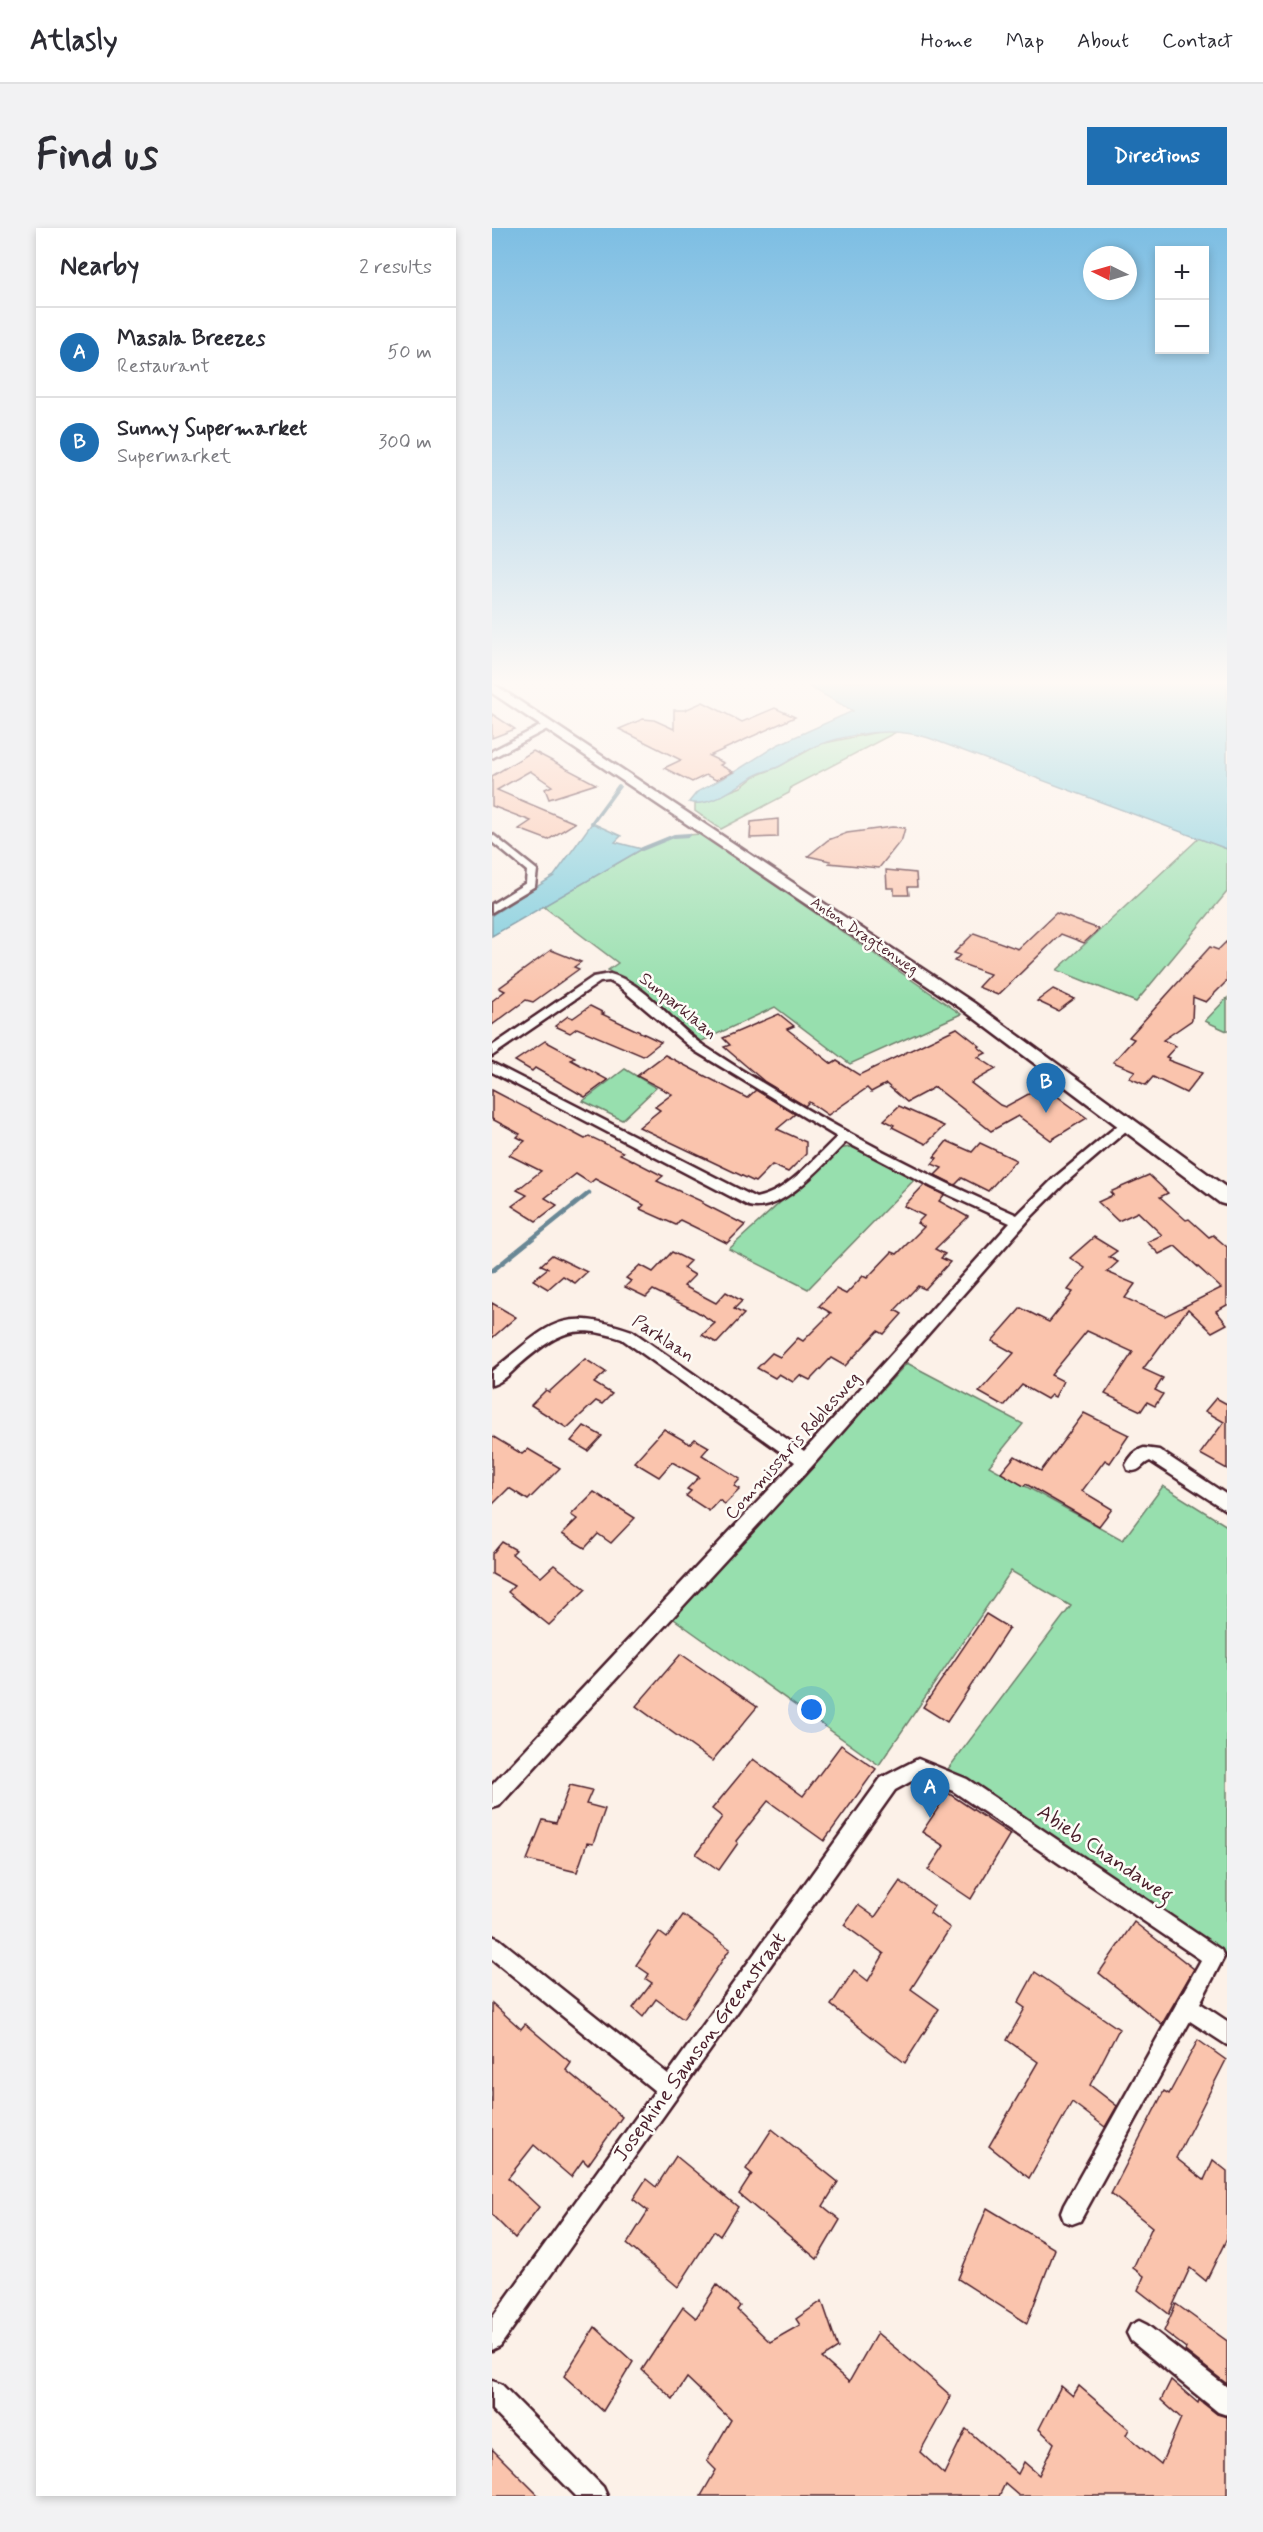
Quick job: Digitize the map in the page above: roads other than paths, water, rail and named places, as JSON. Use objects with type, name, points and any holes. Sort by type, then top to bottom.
[{"type":"main road","name":"Anton Dragtenweg","points":[[642,788],[968,1006],[1227,1198]]},
{"type":"street","points":[[492,837],[532,870],[531,884],[492,909]]},
{"type":"street","name":"Sunparklaan","points":[[492,1052],[597,979],[610,977],[643,1000],[690,1043],[846,1135],[922,1176],[1020,1222]]},
{"type":"street","points":[[492,1066],[754,1203],[765,1203],[780,1196],[846,1135]]},
{"type":"street","name":"Commissaris Roblesweg","points":[[492,1799],[806,1461],[1020,1222],[1091,1150],[1128,1124]]},
{"type":"street","name":"Parklaan","points":[[492,1379],[560,1326],[579,1322],[608,1327],[627,1335],[806,1461]]},
{"type":"street","points":[[1134,1465],[1144,1454],[1153,1455],[1227,1504]]},
{"type":"street","name":"Abieb Chandaweg","points":[[918,1768],[960,1785],[1214,1957],[1187,2006]]},
{"type":"street","name":"Josephine Samson Greenstraat","points":[[492,2338],[888,1784],[918,1768]]},
{"type":"street","points":[[492,1946],[670,2089]]},
{"type":"street","points":[[1072,2213],[1187,2006],[1227,2034]]},
{"type":"street","points":[[1139,2333],[1227,2403]]},
{"type":"street","points":[[492,2393],[594,2496]]},
{"type":"water","points":[[705,788],[735,788],[705,802],[689,802],[697,792]]},
{"type":"water","points":[[1063,788],[1227,788],[1227,849]]},
{"type":"water","points":[[592,823],[621,836],[615,842],[642,849],[492,936],[492,915],[554,876]]},
{"type":"waterway","points":[[592,823],[618,788]]},
{"type":"waterway","points":[[642,849],[674,836],[689,835]]},
{"type":"waterway","points":[[492,1271],[589,1193]]},
{"type":"place","name":"Sunny Supermarket","points":[[1046,1113]]},
{"type":"place","name":"Masala Breezes","points":[[930,1818]]}]
